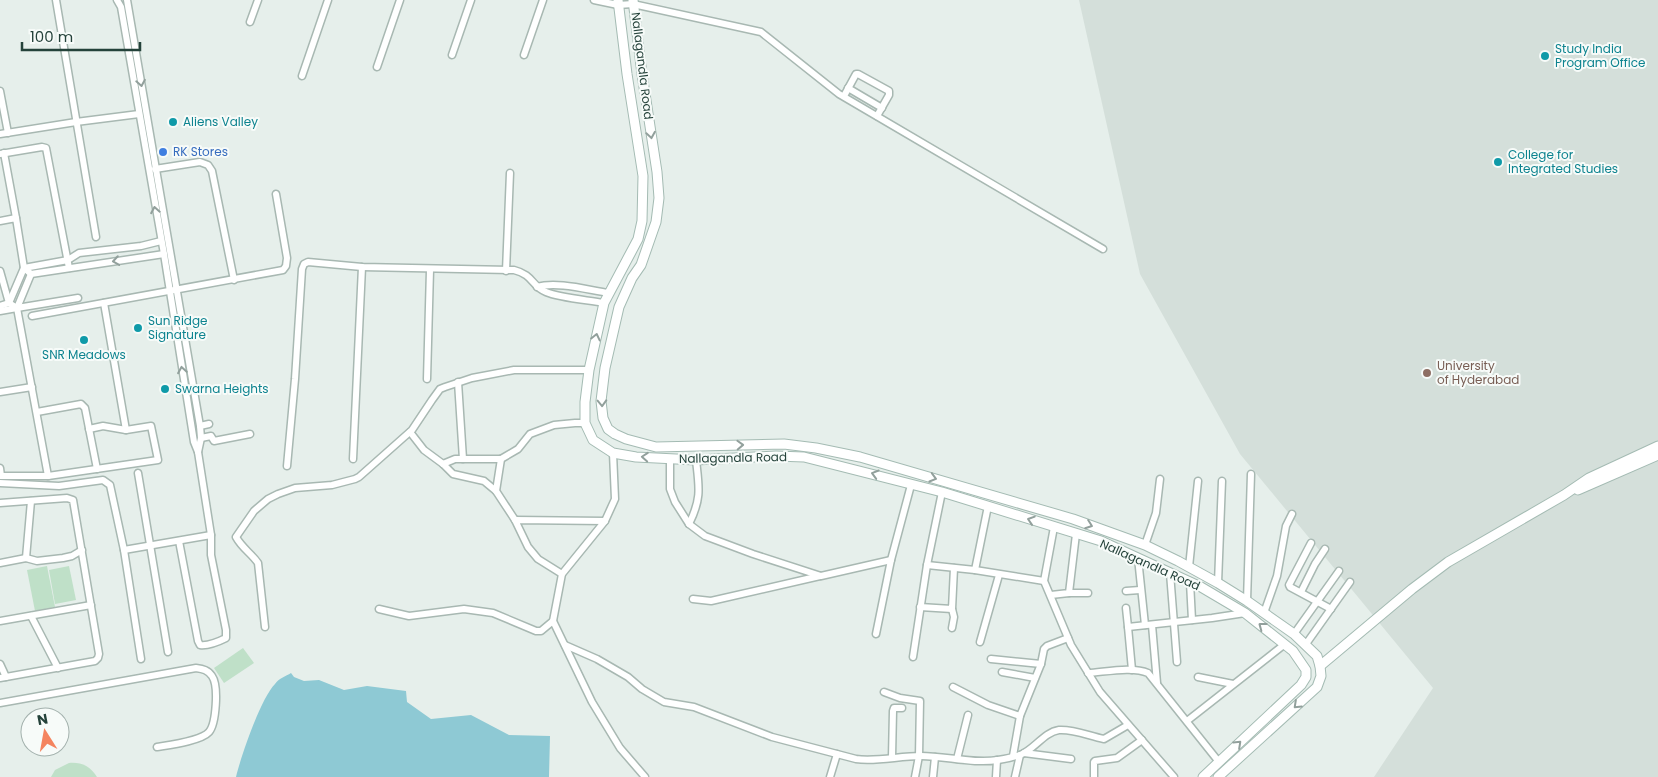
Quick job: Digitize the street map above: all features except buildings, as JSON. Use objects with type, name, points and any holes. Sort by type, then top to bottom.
[{"type":"main road","name":"Nallagandla Road","points":[[618,2],[643,176],[642,220],[638,239],[604,303],[589,370],[585,402],[585,423],[593,440],[613,453],[696,460],[776,456],[804,457],[869,472],[942,492],[1101,541],[1190,582],[1244,613],[1285,644],[1304,666],[1306,673],[1302,685],[1218,762]]},
{"type":"main road","name":"Nallagandla Road","points":[[633,2],[657,172],[658,198],[656,222],[641,265],[632,278],[618,312],[605,368],[601,401],[603,418],[608,429],[615,434],[656,447],[777,444],[816,448],[878,462],[1073,519],[1146,545],[1218,583],[1294,634],[1317,656],[1320,666]]},
{"type":"main road","points":[[776,456],[777,444]]},
{"type":"main road","points":[[1218,777],[1316,687],[1321,676],[1320,666],[1412,589],[1448,562],[1564,495],[1589,478],[1658,446]]},
{"type":"main road","points":[[1564,495],[1594,484],[1658,455]]},
{"type":"main road","points":[[1203,777],[1218,762]]},
{"type":"street","points":[[56,0],[96,237]]},
{"type":"street","points":[[117,0],[125,4]]},
{"type":"street","points":[[250,22],[258,0]]},
{"type":"street","points":[[302,76],[328,0]]},
{"type":"street","points":[[377,67],[400,0]]},
{"type":"street","points":[[452,55],[471,0]]},
{"type":"street","points":[[524,55],[543,0]]},
{"type":"street","points":[[594,0],[633,2],[762,32],[858,105],[1102,249]]},
{"type":"street","points":[[125,4],[139,114],[164,254],[194,442],[198,452],[211,535],[211,554],[226,638],[204,645],[200,645],[198,641],[179,541]]},
{"type":"street","points":[[125,4],[156,169],[200,426],[201,438],[198,452]]},
{"type":"street","points":[[844,96],[856,74],[889,91],[889,95],[877,116]]},
{"type":"street","points":[[848,88],[882,108]]},
{"type":"street","points":[[0,91],[8,133]]},
{"type":"street","points":[[858,105],[862,96]]},
{"type":"street","points":[[0,134],[139,114]]},
{"type":"street","points":[[0,306],[9,303],[24,268],[16,218],[2,153],[46,148],[69,264]]},
{"type":"street","points":[[156,169],[200,162],[208,165],[212,171],[234,280]]},
{"type":"street","points":[[506,271],[510,173]]},
{"type":"street","points":[[32,316],[277,273],[283,270],[286,266],[287,258],[276,194]]},
{"type":"street","points":[[0,221],[16,218]]},
{"type":"street","points":[[31,274],[69,264],[79,253],[141,246],[161,241]]},
{"type":"street","points":[[24,268],[164,254]]},
{"type":"street","points":[[287,466],[302,269],[304,264],[308,262],[430,270],[514,270],[528,275],[537,287],[548,293],[604,303]]},
{"type":"street","points":[[353,459],[362,267]]},
{"type":"street","points":[[24,268],[31,274]]},
{"type":"street","points":[[427,379],[430,270]]},
{"type":"street","points":[[0,271],[9,303],[17,308]]},
{"type":"street","points":[[31,274],[17,308],[48,476]]},
{"type":"street","points":[[537,287],[548,285],[609,293]]},
{"type":"street","points":[[0,311],[78,298]]},
{"type":"street","points":[[104,303],[126,430]]},
{"type":"street","points":[[265,628],[258,563],[252,554],[242,547],[236,536],[254,511],[268,499],[295,488],[332,485],[355,480],[410,432],[440,389],[472,378],[514,368],[589,370]]},
{"type":"street","points":[[458,382],[463,459]]},
{"type":"street","points":[[0,392],[32,386]]},
{"type":"street","points":[[37,412],[81,404],[85,408],[97,470]]},
{"type":"street","points":[[443,464],[455,459],[502,459],[518,449],[530,434],[554,425],[585,423]]},
{"type":"street","points":[[200,426],[209,424]]},
{"type":"street","points":[[0,468],[1,476],[48,476],[158,460],[151,426],[126,430],[104,426],[89,429]]},
{"type":"street","points":[[410,432],[424,450],[453,474],[484,481],[496,491],[516,520],[528,547],[538,559],[562,574]]},
{"type":"street","points":[[201,438],[211,436],[214,441],[250,434]]},
{"type":"street","points":[[613,453],[614,499],[605,521],[562,574],[553,621],[592,702],[620,748],[645,777]]},
{"type":"street","points":[[496,491],[502,459]]},
{"type":"street","points":[[670,459],[670,489],[675,502],[689,524],[704,536],[821,576]]},
{"type":"street","points":[[689,524],[698,501],[699,488],[696,460]]},
{"type":"street","points":[[138,473],[168,652]]},
{"type":"street","points":[[1247,601],[1251,474]]},
{"type":"street","points":[[1146,545],[1156,513],[1160,479]]},
{"type":"street","points":[[0,484],[59,486],[103,480],[108,482],[124,550],[141,659]]},
{"type":"street","points":[[1189,567],[1198,481]]},
{"type":"street","points":[[1218,583],[1222,481]]},
{"type":"street","points":[[876,634],[891,560],[911,485]]},
{"type":"street","points":[[913,657],[927,565],[942,492]]},
{"type":"street","points":[[0,503],[67,498],[73,500],[99,654],[98,658],[94,661],[3,678],[0,664]]},
{"type":"street","points":[[26,558],[32,501]]},
{"type":"street","points":[[975,570],[988,506]]},
{"type":"street","points":[[1264,613],[1277,576],[1286,526],[1292,514]]},
{"type":"street","points":[[516,520],[605,521]]},
{"type":"street","points":[[1054,528],[1044,581],[1068,638],[1100,692],[1174,777]]},
{"type":"street","points":[[1069,593],[1076,534]]},
{"type":"street","points":[[124,550],[211,535]]},
{"type":"street","points":[[1312,543],[1289,585],[1331,609]]},
{"type":"street","points":[[1301,592],[1325,549]]},
{"type":"street","points":[[0,563],[26,558],[37,561],[50,560],[72,556],[82,550]]},
{"type":"street","points":[[1138,558],[1140,590],[1149,625],[1157,684]]},
{"type":"street","points":[[693,599],[717,600],[891,560]]},
{"type":"street","points":[[927,565],[975,570],[1044,581]]},
{"type":"street","points":[[952,628],[954,617],[952,609],[954,568]]},
{"type":"street","points":[[1294,634],[1339,571]]},
{"type":"street","points":[[1170,573],[1178,662]]},
{"type":"street","points":[[980,642],[999,575]]},
{"type":"street","points":[[1190,582],[1192,620]]},
{"type":"street","points":[[1306,644],[1350,582]]},
{"type":"street","points":[[1126,591],[1140,590]]},
{"type":"street","points":[[1051,595],[1088,593]]},
{"type":"street","points":[[0,621],[91,605]]},
{"type":"street","points":[[920,607],[952,609]]},
{"type":"street","points":[[1126,608],[1132,670]]},
{"type":"street","points":[[379,609],[409,616],[464,609],[492,612],[536,631],[541,631],[553,621]]},
{"type":"street","points":[[1128,627],[1244,613]]},
{"type":"street","points":[[31,616],[58,668]]},
{"type":"street","points":[[1015,777],[1019,755],[1020,716],[1041,664],[1044,649],[1068,638]]},
{"type":"street","points":[[1187,721],[1285,644]]},
{"type":"street","points":[[565,645],[597,659],[628,677],[642,690],[664,702],[694,707],[772,737],[866,761],[892,757],[919,756],[997,760],[1019,755],[1071,759]]},
{"type":"street","points":[[991,659],[1041,664]]},
{"type":"street","points":[[0,703],[196,668],[204,669],[214,678],[215,684],[214,717],[208,734],[197,739],[157,747]]},
{"type":"street","points":[[1088,673],[1132,670],[1142,670],[1148,673],[1218,762]]},
{"type":"street","points":[[1002,672],[1035,678]]},
{"type":"street","points":[[1198,677],[1233,684]]},
{"type":"street","points":[[953,688],[988,705],[1020,716]]},
{"type":"street","points":[[884,692],[900,698],[920,700],[919,756],[915,777]]},
{"type":"street","points":[[892,757],[893,711],[894,708],[902,708]]},
{"type":"street","points":[[957,758],[968,715]]},
{"type":"street","points":[[1019,755],[1058,730],[1104,739],[1128,725]]},
{"type":"street","points":[[1094,777],[1095,761],[1116,758],[1142,740]]},
{"type":"street","points":[[830,777],[837,754]]},
{"type":"street","points":[[933,777],[935,757]]},
{"type":"street","points":[[996,777],[997,760]]},
{"type":"shaded area","name":"University of Hyderabad","points":[[1079,0],[1658,0],[1658,777],[1374,777],[1433,688],[1240,454],[1140,274]]},
{"type":"green space","points":[[47,566],[55,607],[35,611],[27,570]]},
{"type":"green space","points":[[69,566],[76,600],[55,604],[49,570]]},
{"type":"green space","points":[[243,648],[254,663],[224,683],[214,668]]},
{"type":"green space","points":[[69,763],[85,766],[97,777],[51,777],[55,770]]},
{"type":"water","points":[[291,673],[294,677],[304,681],[319,680],[344,690],[367,686],[406,691],[407,702],[431,719],[471,715],[509,735],[550,736],[549,777],[236,777],[247,742],[264,701],[276,682]]},
{"type":"place","name":"Study India Program Office","points":[[1545,56]]},
{"type":"place","name":"Aliens Valley","points":[[173,122]]},
{"type":"place","name":"RK Stores","points":[[163,152]]},
{"type":"place","name":"College for Integrated Studies","points":[[1498,162]]},
{"type":"place","name":"Sun Ridge Signature","points":[[138,328]]},
{"type":"place","name":"SNR Meadows","points":[[84,340]]},
{"type":"place","name":"University of Hyderabad","points":[[1427,373]]},
{"type":"place","name":"Swarna Heights","points":[[165,389]]}]
